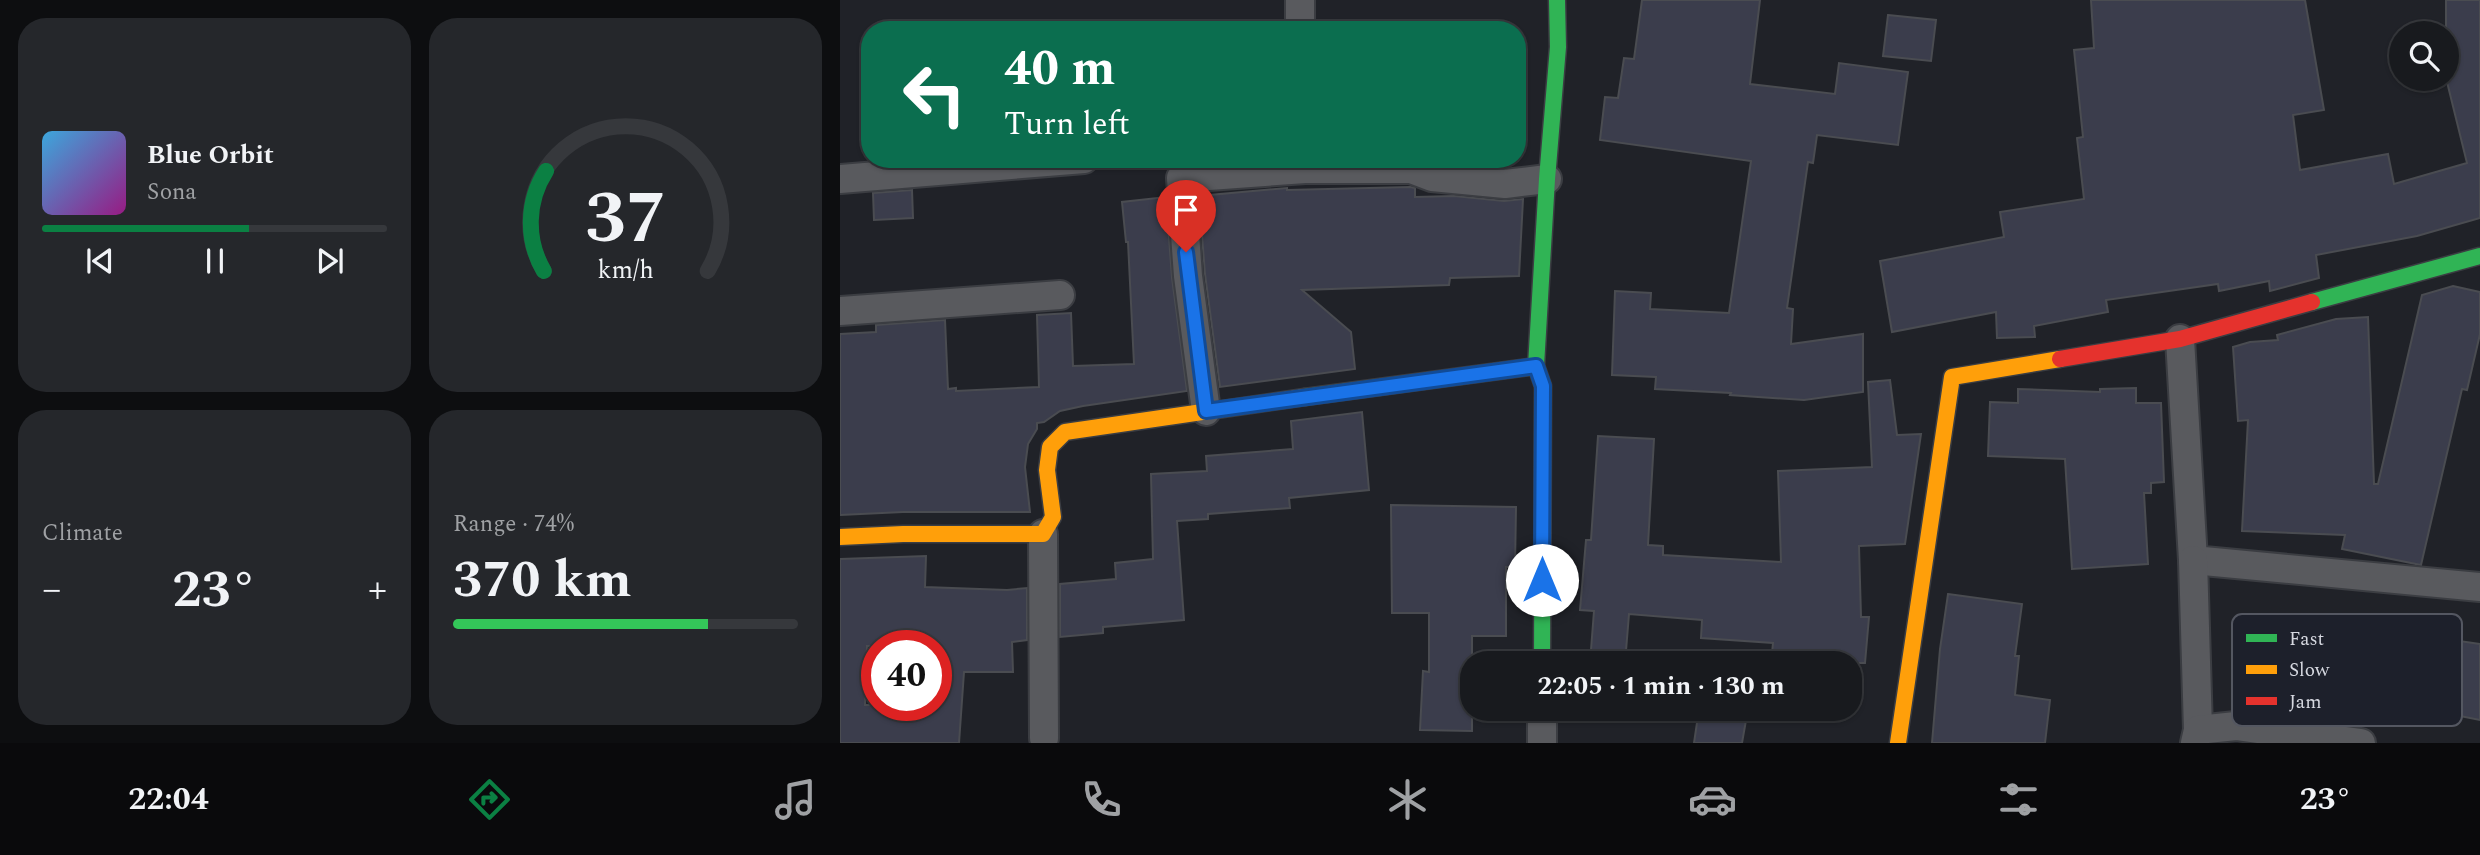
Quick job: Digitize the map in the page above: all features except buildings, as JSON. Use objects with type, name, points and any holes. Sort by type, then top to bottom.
[{"type":"street","points":[[1300,0],[1300,21]]},
{"type":"street","points":[[1542,651],[1543,386],[1536,366],[1558,47],[1557,0]]},
{"type":"street","points":[[840,179],[974,168]]},
{"type":"street","points":[[1206,411],[1188,276],[1181,178],[1305,169],[1411,169],[1432,177],[1505,184],[1547,179]]},
{"type":"street","points":[[1898,743],[1952,377],[2180,339],[2480,256]]},
{"type":"street","points":[[840,311],[1060,295]]},
{"type":"street","points":[[2180,339],[2193,560],[2196,737],[2236,726],[2361,743]]},
{"type":"street","points":[[1044,738],[1043,534],[1053,517],[1047,470],[1050,447],[1065,432],[1536,366]]},
{"type":"street","points":[[840,537],[1043,534]]},
{"type":"street","points":[[2193,560],[2480,587]]},
{"type":"street","points":[[1542,721],[1542,743]]},
{"type":"traffic: fast","points":[[1542,651],[1543,386],[1536,366],[1558,47],[1557,0]]},
{"type":"traffic: fast","points":[[2312,302],[2480,256]]},
{"type":"traffic: fast","points":[[1305,397],[1536,366]]},
{"type":"traffic: slow","points":[[1898,743],[1952,377],[2060,359]]},
{"type":"traffic: slow","points":[[840,537],[1043,534],[1053,517],[1047,470],[1050,447],[1065,432],[1305,397]]},
{"type":"traffic: jam","points":[[2060,359],[2180,339],[2312,302]]},
{"type":"route","points":[[1186,252],[1206,411],[1536,366],[1543,386],[1542,580]]}]
